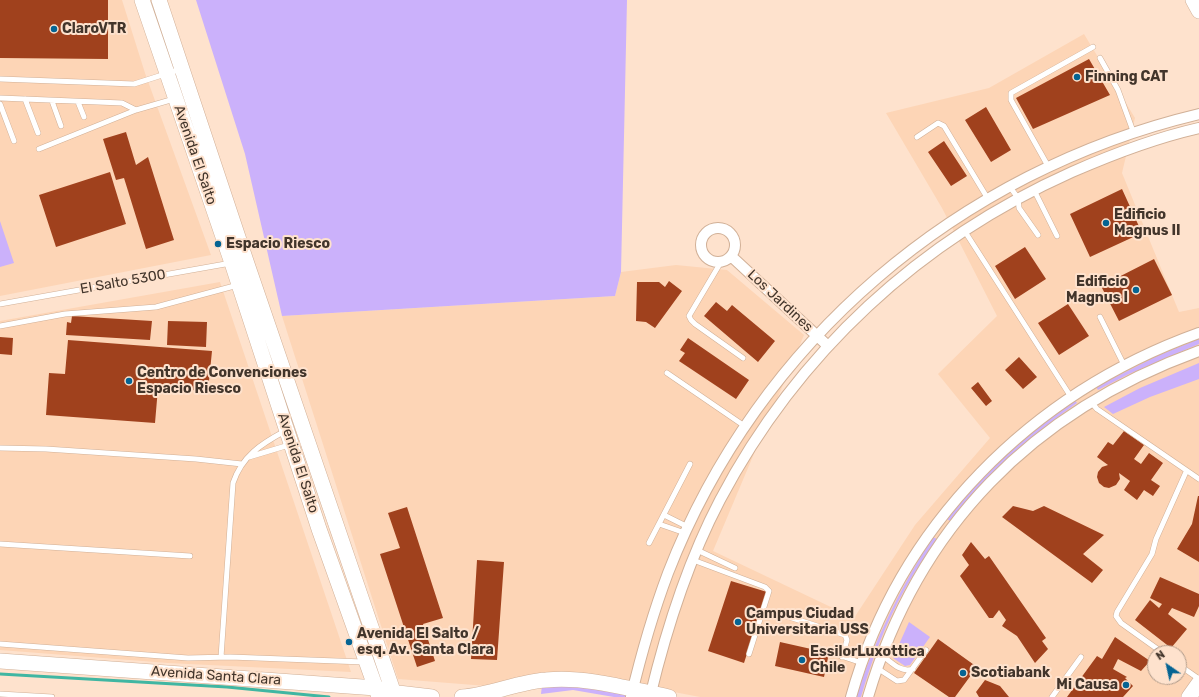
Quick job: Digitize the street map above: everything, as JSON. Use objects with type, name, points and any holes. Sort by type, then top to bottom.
[{"type":"main road","name":"Avenida El Salto","points":[[142,0],[166,74],[183,96]]},
{"type":"main road","name":"Avenida El Salto","points":[[159,0],[182,69],[183,96],[246,283],[394,695]]},
{"type":"main road","points":[[1192,0],[1199,11]]},
{"type":"main road","name":"Avenida El Salto","points":[[246,283],[287,430],[322,536],[377,692]]},
{"type":"main road","name":"Avenida Santa Clara","points":[[0,661],[432,697]]},
{"type":"main road","points":[[462,697],[478,695],[519,684],[553,679],[587,681],[632,693],[669,697]]},
{"type":"main road","points":[[1189,697],[1199,684]]},
{"type":"street","points":[[632,693],[660,596],[687,530],[708,490],[746,427],[778,383],[817,336],[864,290],[897,261],[933,234],[975,206],[1048,166],[1133,131],[1199,114]]},
{"type":"street","points":[[650,695],[673,616],[693,560],[706,529],[729,483],[757,438],[789,393],[828,346],[850,323],[893,283],[927,256],[964,230],[1018,198],[1124,150],[1153,140],[1199,128]]},
{"type":"street","points":[[975,206],[984,209],[984,218]]},
{"type":"street","points":[[719,228],[724,229],[732,236],[735,246],[731,256],[721,262],[709,260],[701,252],[701,240],[708,231],[719,228]]},
{"type":"street","name":"Los Jardines","points":[[731,256],[828,346]]},
{"type":"street","points":[[851,697],[871,638],[890,597],[930,532],[976,476],[1002,450],[1023,432],[1090,384],[1124,365],[1156,350],[1199,333]]},
{"type":"street","points":[[868,697],[881,654],[907,597],[942,540],[984,489],[1023,451],[1091,401],[1131,379],[1199,351]]},
{"type":"street","points":[[1090,384],[1091,401]]},
{"type":"street","points":[[1073,395],[1091,401]]},
{"type":"street","points":[[940,518],[952,527]]},
{"type":"street","points":[[687,530],[706,529]]},
{"type":"street","points":[[687,530],[698,547]]},
{"type":"street","points":[[930,532],[942,540]]},
{"type":"lane","points":[[1048,166],[1011,100],[1011,93],[1093,47]]},
{"type":"lane","points":[[1100,58],[1118,90],[1133,131]]},
{"type":"lane","points":[[0,79],[134,84],[182,69]]},
{"type":"lane","points":[[38,149],[136,110],[183,96]]},
{"type":"lane","points":[[0,98],[122,103],[136,110]]},
{"type":"lane","points":[[25,99],[38,133]]},
{"type":"lane","points":[[52,101],[61,126]]},
{"type":"lane","points":[[78,102],[84,117]]},
{"type":"lane","points":[[0,104],[14,141]]},
{"type":"lane","points":[[917,137],[938,123],[944,126],[988,199]]},
{"type":"lane","points":[[1010,186],[1018,198],[1019,208],[1038,236]]},
{"type":"lane","points":[[1034,190],[1057,236]]},
{"type":"lane","points":[[964,230],[1073,395]]},
{"type":"lane","name":"El Salto 5300","points":[[0,304],[239,262]]},
{"type":"lane","points":[[721,262],[689,316],[690,320],[695,324],[743,358]]},
{"type":"lane","points":[[0,326],[65,314],[156,307],[246,283]]},
{"type":"lane","points":[[1100,317],[1124,365]]},
{"type":"lane","points":[[667,373],[746,427]]},
{"type":"lane","points":[[1091,401],[1097,409],[1186,472],[1199,479]]},
{"type":"lane","points":[[221,657],[230,505],[233,483],[246,458],[257,447],[287,430]]},
{"type":"lane","points":[[246,458],[292,444]]},
{"type":"lane","points":[[0,448],[46,449],[196,459],[242,464]]},
{"type":"lane","points":[[649,543],[690,464]]},
{"type":"lane","points":[[1152,645],[1121,623],[1116,616],[1152,554],[1156,539],[1186,472]]},
{"type":"lane","points":[[664,515],[687,530]]},
{"type":"lane","points":[[659,524],[687,530]]},
{"type":"lane","points":[[0,544],[190,556]]},
{"type":"lane","points":[[698,547],[735,568]]},
{"type":"lane","points":[[693,560],[765,587],[769,591],[749,654]]},
{"type":"lane","points":[[783,615],[844,635],[847,640],[842,657]]},
{"type":"lane","points":[[0,644],[188,658],[221,657],[366,662]]},
{"type":"lane","points":[[820,649],[862,663]]},
{"type":"lane","points":[[876,668],[900,682],[907,678],[926,650]]},
{"type":"lane","points":[[881,654],[901,669],[906,671],[913,669]]},
{"type":"lane","points":[[1052,697],[1081,657]]},
{"type":"lane","points":[[1187,671],[1199,679]]},
{"type":"lane","points":[[0,694],[52,697]]},
{"type":"shaded area","points":[[0,0],[122,0],[145,73],[211,255],[0,296]]},
{"type":"shaded area","points":[[196,0],[627,0],[621,272],[615,296],[282,316],[245,154]]},
{"type":"shaded area","points":[[1084,34],[1135,118],[1122,173],[1179,312],[1199,308],[1199,697],[700,697],[590,676],[487,686],[398,679],[282,316],[615,296],[621,272],[676,265],[727,270],[804,335],[713,551],[854,618],[915,525],[990,438],[938,374],[997,316],[942,208],[886,113],[989,88]]},
{"type":"shaded area","points":[[0,221],[14,263],[0,267]]},
{"type":"shaded area","points":[[220,282],[351,672],[168,663],[0,650],[0,321]]},
{"type":"shaded area","points":[[1199,339],[1199,344],[1129,374],[1098,390],[1096,387],[1159,355]]},
{"type":"shaded area","points":[[1199,363],[1199,379],[1150,397],[1113,414],[1104,407],[1140,388]]},
{"type":"shaded area","points":[[1075,400],[1077,403],[1025,443],[979,488],[950,521],[947,519],[995,463],[1020,441]]},
{"type":"shaded area","points":[[933,537],[937,539],[909,582],[886,628],[861,697],[856,697],[871,655],[889,614]]},
{"type":"shaded area","points":[[909,622],[930,637],[910,665],[905,666],[893,658]]},
{"type":"shaded area","points":[[542,685],[585,687],[641,697],[614,697],[573,690],[541,694]]},
{"type":"building","name":"ClaroVTR","points":[[0,0],[108,0],[108,59],[0,58]]},
{"type":"building","name":"Finning CAT","points":[[1089,59],[1110,95],[1033,129],[1016,98]]},
{"type":"building","points":[[986,107],[1011,150],[991,162],[965,120]]},
{"type":"building","points":[[126,132],[136,165],[148,157],[174,240],[146,249],[124,178],[116,180],[103,139]]},
{"type":"building","points":[[944,141],[967,176],[951,186],[928,152]]},
{"type":"building","points":[[110,172],[126,224],[56,247],[39,195]]},
{"type":"building","name":"Edificio Magnus II","points":[[1122,189],[1142,233],[1090,257],[1070,214]]},
{"type":"building","points":[[1025,247],[1046,279],[1015,299],[995,266]]},
{"type":"building","name":"Edificio Magnus I","points":[[1154,259],[1172,295],[1119,321],[1101,286]]},
{"type":"building","points":[[669,281],[682,291],[655,328],[646,322],[636,321],[637,282],[659,282],[665,287]]},
{"type":"building","points":[[716,302],[727,311],[732,305],[775,341],[758,362],[704,316]]},
{"type":"building","points":[[1068,304],[1089,336],[1059,355],[1038,323]]},
{"type":"building","points":[[72,316],[152,321],[150,340],[66,335],[67,322],[71,323]]},
{"type":"building","points":[[168,321],[207,322],[206,347],[167,345]]},
{"type":"building","points":[[0,337],[13,338],[12,355],[0,354]]},
{"type":"building","points":[[688,338],[749,380],[736,399],[679,361],[685,353],[680,350]]},
{"type":"building","name":"Centro de Convenciones Espacio Riesco","points":[[68,340],[212,351],[208,391],[158,388],[155,423],[46,415],[49,373],[65,374]]},
{"type":"building","points":[[1019,357],[1037,377],[1023,389],[1005,370]]},
{"type":"building","points":[[978,382],[992,401],[986,406],[971,388]]},
{"type":"building","points":[[1124,431],[1144,445],[1134,459],[1141,464],[1149,453],[1163,463],[1151,480],[1160,486],[1153,496],[1144,490],[1137,500],[1124,490],[1130,481],[1119,473],[1120,479],[1116,485],[1109,488],[1104,487],[1099,483],[1097,477],[1098,472],[1102,467],[1108,465],[1097,457],[1108,442],[1113,445]]},
{"type":"building","points":[[1198,496],[1199,562],[1177,549],[1192,524]]},
{"type":"building","points":[[1013,506],[1033,511],[1044,506],[1104,535],[1083,554],[1103,570],[1092,583],[1002,517]]},
{"type":"building","points":[[407,507],[443,618],[423,624],[435,661],[417,667],[380,554],[400,548],[388,513]]},
{"type":"building","points":[[971,542],[985,559],[989,556],[1046,638],[1042,641],[1048,649],[1035,663],[1017,636],[1002,626],[1006,620],[999,610],[993,618],[989,618],[960,576],[969,565],[962,555]]},
{"type":"building","points":[[477,560],[504,562],[497,660],[471,659]]},
{"type":"building","points":[[1160,577],[1199,594],[1199,606],[1194,617],[1172,608],[1168,614],[1187,629],[1174,645],[1167,645],[1135,620],[1150,600],[1159,608],[1162,604],[1150,598]]},
{"type":"building","name":"Campus Ciudad Universitaria USS","points":[[731,581],[767,592],[744,663],[708,651]]},
{"type":"building","points":[[1115,637],[1147,659],[1147,664],[1141,671],[1118,659],[1113,669],[1127,677],[1125,678],[1133,686],[1123,697],[1067,697],[1097,656],[1102,659]]},
{"type":"building","points":[[938,639],[977,667],[955,697],[949,697],[914,673]]},
{"type":"building","name":"EssilorLuxottica Chile","points":[[780,642],[829,653],[824,677],[775,666]]},
{"type":"building","points":[[985,680],[1000,686],[1009,697],[979,697],[976,692]]},
{"type":"waterway","points":[[0,674],[227,687],[329,697]]},
{"type":"place","name":"ClaroVTR","points":[[54,29]]},
{"type":"place","name":"Finning CAT","points":[[1077,77]]},
{"type":"place","name":"Edificio Magnus II","points":[[1106,223]]},
{"type":"place","name":"Espacio Riesco","points":[[218,244]]},
{"type":"place","name":"Edificio Magnus I","points":[[1136,290]]},
{"type":"place","name":"Centro de Convenciones Espacio Riesco","points":[[129,381]]},
{"type":"place","name":"Campus Ciudad Universitaria USS","points":[[738,622]]},
{"type":"place","name":"Avenida El Salto / esq. Av. Santa Clara","points":[[349,642]]},
{"type":"place","name":"EssilorLuxottica Chile","points":[[802,660]]},
{"type":"place","name":"Scotiabank","points":[[963,673]]},
{"type":"place","name":"Mi Causa","points":[[1126,685]]}]
